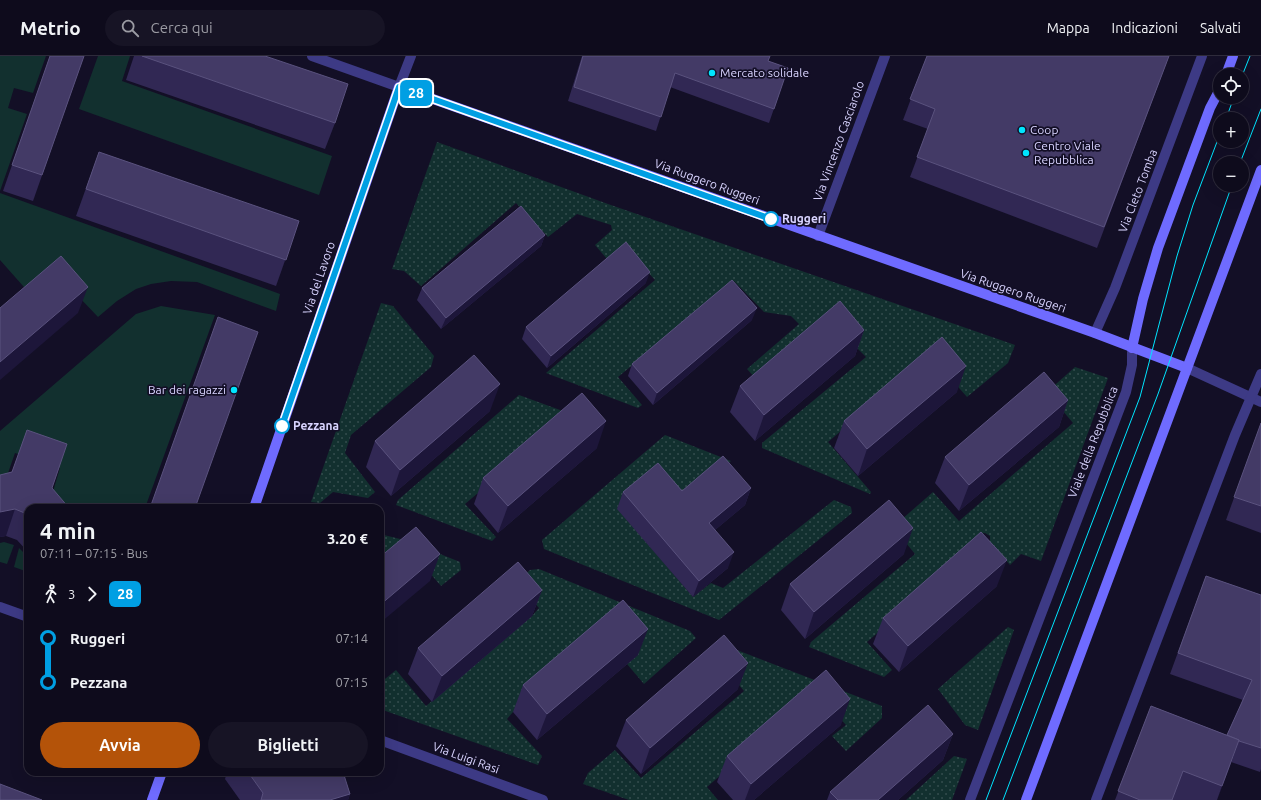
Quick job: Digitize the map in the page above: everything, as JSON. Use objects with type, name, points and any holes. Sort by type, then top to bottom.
[{"type":"main road","points":[[1229,68],[1233,56]]},
{"type":"main road","name":"Via Ruggero Ruggeri","points":[[399,87],[1095,333],[1187,368]]},
{"type":"main road","name":"Via del Lavoro","points":[[255,504],[399,87]]},
{"type":"main road","name":"Viale della Repubblica","points":[[1132,348],[1142,299],[1158,248],[1213,102]]},
{"type":"main road","points":[[1026,800],[1261,170]]},
{"type":"main road","points":[[152,800],[161,776]]},
{"type":"street","points":[[312,56],[399,87]]},
{"type":"street","name":"Via del Lavoro","points":[[399,87],[410,56]]},
{"type":"street","name":"Via Vincenzo Casciarolo","points":[[818,236],[885,56]]},
{"type":"street","name":"Via Cleto Tomba","points":[[1095,333],[1116,288],[1202,56]]},
{"type":"street","name":"Viale della Repubblica","points":[[970,800],[1126,392],[1132,365],[1132,348]]},
{"type":"street","points":[[1187,368],[1261,402]]},
{"type":"street","points":[[1096,800],[1234,435],[1261,374]]},
{"type":"street","points":[[0,607],[24,616]]},
{"type":"street","name":"Via Luigi Rasi","points":[[384,741],[543,800]]},
{"type":"green space","points":[[0,56],[46,56],[33,93],[14,88],[8,108],[27,114],[0,191]]},
{"type":"green space","points":[[98,56],[130,56],[122,81],[332,156],[319,195],[79,109]]},
{"type":"green space","points":[[437,142],[608,204],[1015,345],[1008,363],[967,397],[930,355],[828,442],[871,492],[870,494],[762,448],[762,443],[866,357],[829,320],[757,380],[747,369],[799,324],[791,316],[764,312],[734,281],[618,377],[642,405],[638,408],[546,373],[655,280],[624,246],[607,259],[595,245],[612,230],[611,225],[577,214],[548,237],[516,203],[421,286],[404,271],[392,269]]},
{"type":"green space","points":[[0,193],[280,294],[276,311],[197,282],[171,281],[151,284],[136,289],[117,301],[98,317],[56,273],[31,295],[0,260]]},
{"type":"green space","points":[[381,303],[393,306],[434,356],[431,367],[351,435],[345,453],[375,492],[368,498],[333,492],[320,503],[311,502]]},
{"type":"green space","points":[[161,306],[215,315],[146,504],[49,504],[60,468],[15,453],[0,496],[0,431],[136,314]]},
{"type":"green space","points":[[1075,367],[1108,378],[1041,561],[1021,554],[1010,565],[990,542],[990,536],[985,533],[979,534],[976,548],[867,642],[892,670],[884,677],[809,647],[811,642],[915,554],[893,527],[933,492],[959,521],[1073,423],[1047,392]]},
{"type":"green space","points":[[519,395],[571,414],[465,504],[496,537],[492,541],[396,505],[398,500]]},
{"type":"green space","points":[[665,435],[731,461],[676,508],[618,509],[693,597],[711,583],[723,588],[834,500],[851,507],[852,513],[719,620],[544,549],[542,540]]},
{"type":"green space","points":[[384,535],[408,541],[460,562],[461,570],[441,586],[405,544],[384,562]]},
{"type":"green space","points":[[4,542],[14,545],[7,564],[0,562],[0,543]]},
{"type":"green space","points":[[19,548],[24,553],[24,571],[14,567]]},
{"type":"green space","points":[[539,569],[690,631],[696,638],[644,684],[627,664],[638,655],[513,712],[507,719],[542,756],[538,765],[384,710],[384,680],[396,670],[426,706],[532,616],[539,608],[516,582],[530,570]]},
{"type":"green space","points":[[1008,627],[1014,630],[978,730],[965,725],[938,689]]},
{"type":"green space","points":[[737,650],[882,706],[882,718],[846,751],[832,736],[846,725],[816,692],[707,787],[718,800],[629,800],[583,784],[588,773],[615,750],[641,778],[744,691],[721,663]]},
{"type":"green space","points":[[954,756],[967,759],[952,800],[906,800]]},
{"type":"building","points":[[50,56],[84,56],[42,175],[12,165]]},
{"type":"building","points":[[142,56],[265,56],[348,84],[335,123]]},
{"type":"building","points":[[583,56],[770,56],[768,61],[788,68],[774,109],[675,73],[661,117],[574,87]]},
{"type":"building","name":"Centro Viale Repubblica","points":[[927,56],[1169,56],[1104,227],[917,157],[935,109],[910,99]]},
{"type":"building","points":[[99,152],[299,221],[286,260],[86,189]]},
{"type":"building","points":[[521,206],[545,235],[446,318],[422,288]]},
{"type":"building","points":[[626,242],[650,272],[551,356],[526,327]]},
{"type":"building","points":[[61,256],[88,287],[0,362],[0,308]]},
{"type":"building","points":[[732,280],[757,308],[657,393],[632,364]]},
{"type":"building","points":[[840,301],[864,330],[764,415],[740,386]]},
{"type":"building","points":[[218,317],[258,332],[196,504],[151,504]]},
{"type":"building","points":[[942,337],[966,366],[867,449],[844,421]]},
{"type":"building","points":[[474,355],[500,384],[400,470],[375,441]]},
{"type":"building","points":[[1044,372],[1068,400],[969,485],[945,457]]},
{"type":"building","points":[[582,393],[606,421],[508,506],[483,478]]},
{"type":"building","points":[[1261,423],[1261,506],[1234,497]]},
{"type":"building","points":[[27,430],[67,444],[52,488],[66,504],[24,504],[24,513],[15,509],[0,512],[0,475],[12,472]]},
{"type":"building","points":[[723,456],[751,488],[709,523],[734,552],[699,581],[623,492],[658,463],[682,491]]},
{"type":"building","points":[[889,500],[913,528],[814,612],[790,584]]},
{"type":"building","points":[[416,527],[440,554],[384,602],[384,554]]},
{"type":"building","points":[[981,532],[1007,560],[908,646],[883,618]]},
{"type":"building","points":[[518,562],[542,590],[442,676],[418,648]]},
{"type":"building","points":[[1206,576],[1261,595],[1261,748],[1239,741],[1227,735],[1252,680],[1178,653]]},
{"type":"building","points":[[623,600],[648,629],[547,714],[523,685]]},
{"type":"building","points":[[724,635],[748,663],[650,748],[626,720]]},
{"type":"building","points":[[826,670],[850,699],[751,784],[727,756]]},
{"type":"building","points":[[928,705],[953,734],[878,800],[838,800],[830,792]]},
{"type":"building","points":[[1151,706],[1239,740],[1222,786],[1183,771],[1172,800],[1140,800],[1118,791]]},
{"type":"building","points":[[251,776],[344,776],[350,794],[330,800],[261,800],[263,793]]},
{"type":"building","points":[[0,784],[42,800],[0,800]]},
{"type":"tram line","points":[[1245,68],[1250,56]]},
{"type":"tram line","points":[[1229,112],[1231,104]]},
{"type":"tram line","points":[[1243,156],[1261,109]]},
{"type":"tram line","points":[[986,800],[1140,397],[1177,256],[1193,205],[1215,148]]},
{"type":"tram line","points":[[1003,800],[1158,394],[1230,192]]},
{"type":"bus line","name":"28","points":[[282,426],[399,87],[771,219]]},
{"type":"place","name":"Mercato solidale","points":[[712,73]]},
{"type":"place","name":"Coop","points":[[1022,130]]},
{"type":"place","name":"Centro Viale Repubblica","points":[[1026,153]]},
{"type":"place","name":"Ruggeri","points":[[771,219]]},
{"type":"place","name":"Bar dei ragazzi","points":[[234,390]]},
{"type":"place","name":"Pezzana","points":[[282,426]]}]
